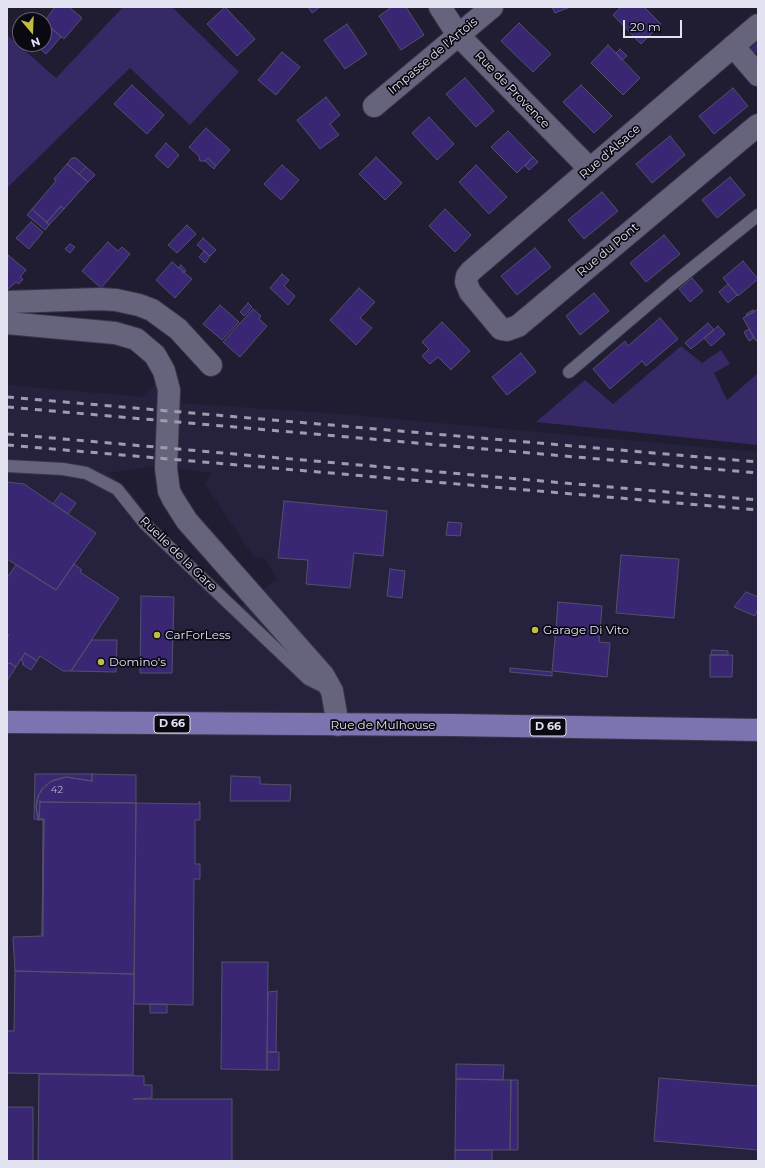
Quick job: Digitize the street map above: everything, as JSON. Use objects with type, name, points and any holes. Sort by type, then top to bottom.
[{"type":"main road","name":"Rue de Mulhouse","points":[[7,722],[758,730]]},
{"type":"street","name":"Rue de Provence","points":[[440,7],[458,35],[590,169]]},
{"type":"street","name":"Impasse de l'Artois","points":[[374,106],[492,7]]},
{"type":"street","name":"Rue d'Alsace","points":[[466,282],[467,276],[471,271],[758,25]]},
{"type":"street","points":[[733,46],[758,76]]},
{"type":"street","name":"Rue du Pont","points":[[466,282],[470,292],[497,326],[502,329],[513,328],[758,125]]},
{"type":"street","points":[[7,302],[100,299],[133,303],[152,310],[164,318],[191,342],[212,364]]},
{"type":"street","points":[[7,323],[97,330],[136,339],[149,348],[159,361],[167,380],[169,401],[166,480],[173,499],[187,521],[263,605],[323,675],[330,687],[338,725]]},
{"type":"lane","points":[[569,372],[670,286],[758,215]]},
{"type":"lane","name":"Ruelle de la Gare","points":[[7,466],[63,469],[86,473],[99,478],[117,489],[145,524],[308,680],[330,687]]},
{"type":"shaded area","points":[[123,7],[172,7],[239,72],[190,125],[130,68],[7,188],[7,35],[12,39],[12,52],[26,52],[56,78]]},
{"type":"shaded area","points":[[757,42],[758,52],[753,55],[750,48]]},
{"type":"shaded area","points":[[681,346],[702,363],[721,350],[730,364],[714,373],[727,400],[758,373],[758,445],[536,422],[585,380],[613,404]]},
{"type":"shaded area","points":[[159,381],[163,402],[341,414],[758,452],[758,1161],[7,1161],[7,385],[143,397]],"holes":[[[156,466],[212,473],[205,484],[254,557],[264,558],[277,579],[242,606],[220,588],[172,542],[156,526],[126,487],[107,473]]]},
{"type":"building","points":[[55,7],[69,7],[82,18],[64,39],[52,29],[51,12]]},
{"type":"building","points":[[225,7],[255,39],[237,56],[207,24]]},
{"type":"building","points":[[308,7],[320,7],[312,13]]},
{"type":"building","points":[[392,7],[406,7],[424,35],[401,50],[379,16]]},
{"type":"building","points":[[552,7],[570,7],[555,13]]},
{"type":"building","points":[[621,7],[644,7],[661,24],[641,44],[613,15]]},
{"type":"building","points":[[519,23],[551,54],[533,72],[501,41]]},
{"type":"building","points":[[347,24],[367,54],[345,69],[324,40]]},
{"type":"building","points":[[52,29],[61,37],[52,47]]},
{"type":"building","points":[[608,45],[640,78],[623,95],[591,63]]},
{"type":"building","points":[[620,49],[627,56],[622,60],[616,53]]},
{"type":"building","points":[[282,52],[300,67],[276,95],[258,80]]},
{"type":"building","points":[[465,78],[494,111],[476,127],[446,94]]},
{"type":"building","points":[[132,85],[164,115],[147,134],[114,104]]},
{"type":"building","points":[[581,85],[612,116],[594,133],[563,102]]},
{"type":"building","points":[[733,88],[748,106],[714,134],[699,116]]},
{"type":"building","points":[[326,97],[340,115],[330,124],[339,135],[320,149],[297,120]]},
{"type":"building","points":[[429,117],[454,144],[437,160],[412,133]]},
{"type":"building","points":[[206,128],[230,150],[216,166],[208,158],[205,161],[200,161],[199,156],[189,147]]},
{"type":"building","points":[[508,131],[533,157],[517,173],[491,147]]},
{"type":"building","points":[[670,136],[685,155],[652,183],[636,164]]},
{"type":"building","points":[[166,143],[179,155],[168,168],[155,156]]},
{"type":"building","points":[[376,157],[402,183],[385,200],[359,174]]},
{"type":"building","points":[[533,157],[538,162],[529,170],[525,166]]},
{"type":"building","points":[[72,158],[76,158],[86,167],[79,174],[67,164]]},
{"type":"building","points":[[208,158],[216,166],[214,169],[205,161]]},
{"type":"building","points":[[67,164],[88,182],[64,209],[61,206],[47,222],[32,209],[56,181],[54,179]]},
{"type":"building","points":[[282,165],[299,180],[281,200],[264,184]]},
{"type":"building","points":[[476,165],[507,197],[489,214],[459,182]]},
{"type":"building","points":[[86,167],[95,175],[88,182],[79,174]]},
{"type":"building","points":[[730,177],[745,195],[717,218],[702,200]]},
{"type":"building","points":[[602,192],[618,211],[584,239],[568,220]]},
{"type":"building","points":[[61,206],[64,209],[49,225],[47,222]]},
{"type":"building","points":[[32,209],[49,225],[45,230],[27,215]]},
{"type":"building","points":[[445,209],[471,235],[455,252],[429,226]]},
{"type":"building","points":[[31,222],[43,232],[29,249],[16,238]]},
{"type":"building","points":[[187,225],[196,234],[177,253],[168,245]]},
{"type":"building","points":[[664,235],[680,254],[646,282],[630,263]]},
{"type":"building","points":[[203,238],[216,250],[210,256],[197,245]]},
{"type":"building","points":[[108,242],[118,251],[122,247],[130,254],[101,288],[82,271]]},
{"type":"building","points":[[70,244],[75,247],[70,253],[65,249]]},
{"type":"building","points":[[535,248],[551,267],[517,295],[501,276]]},
{"type":"building","points":[[204,251],[210,256],[205,263],[199,257]]},
{"type":"building","points":[[8,255],[26,270],[20,277],[23,279],[19,284],[16,282],[7,290]]},
{"type":"building","points":[[743,261],[758,279],[738,296],[723,278]]},
{"type":"building","points":[[172,262],[192,279],[175,298],[156,280]]},
{"type":"building","points":[[181,265],[186,271],[184,273],[179,267]]},
{"type":"building","points":[[282,274],[289,280],[284,286],[295,296],[288,305],[270,288]]},
{"type":"building","points":[[692,278],[703,291],[690,302],[679,289]]},
{"type":"building","points":[[728,284],[737,295],[728,303],[719,292]]},
{"type":"building","points":[[359,288],[375,302],[360,318],[372,328],[356,345],[330,320]]},
{"type":"building","points":[[594,293],[609,311],[580,335],[566,316]]},
{"type":"building","points":[[248,303],[252,307],[244,316],[240,312]]},
{"type":"building","points":[[220,305],[239,322],[222,340],[203,324]]},
{"type":"building","points":[[253,309],[261,316],[259,319],[267,326],[240,357],[223,342]]},
{"type":"building","points":[[758,309],[758,340],[756,341],[743,318]]},
{"type":"building","points":[[753,310],[754,312],[747,316],[746,314]]},
{"type":"building","points":[[660,318],[678,339],[646,366],[642,361],[610,389],[593,369],[625,341],[628,346]]},
{"type":"building","points":[[442,322],[470,351],[451,370],[438,357],[430,364],[422,356],[429,349],[422,342]]},
{"type":"building","points":[[708,323],[714,330],[691,349],[685,343]]},
{"type":"building","points":[[718,326],[725,334],[711,346],[704,338]]},
{"type":"building","points":[[749,329],[754,338],[749,341],[744,332]]},
{"type":"building","points":[[521,353],[536,372],[507,395],[492,377]]},
{"type":"building","points":[[7,482],[24,484],[96,533],[56,590],[7,559]]},
{"type":"building","points":[[61,493],[76,503],[68,514],[53,504]]},
{"type":"building","points":[[284,501],[387,511],[383,556],[354,553],[350,588],[306,584],[308,560],[278,558]]},
{"type":"building","points":[[448,522],[462,523],[460,536],[446,535]]},
{"type":"building","points":[[621,555],[679,559],[674,618],[616,613]]},
{"type":"building","points":[[74,564],[82,570],[80,572],[119,598],[71,671],[63,671],[40,656],[37,661],[25,653],[16,667],[10,663],[7,664],[7,638],[9,635],[7,634],[7,578],[16,565],[56,590]]},
{"type":"building","points":[[390,569],[405,571],[402,598],[387,596]]},
{"type":"building","points":[[746,592],[758,597],[758,609],[755,616],[734,607]]},
{"type":"building","name":"CarForLess","points":[[141,596],[174,597],[172,673],[140,673]]},
{"type":"building","points":[[558,602],[602,606],[600,632],[556,628]]},
{"type":"building","points":[[556,628],[600,632],[599,642],[610,643],[607,677],[552,671]]},
{"type":"building","points":[[92,640],[117,640],[116,672],[71,671]]},
{"type":"building","points":[[712,650],[728,651],[728,655],[711,655]]},
{"type":"building","points":[[25,653],[37,661],[31,670],[22,664],[24,663],[21,660]]},
{"type":"building","points":[[710,655],[733,655],[732,677],[710,677]]},
{"type":"building","points":[[10,663],[16,667],[7,681],[7,664]]},
{"type":"building","points":[[510,668],[552,672],[552,676],[510,672]]},
{"type":"building","points":[[35,774],[92,774],[92,781],[66,777],[50,782],[39,794],[36,807],[39,820],[34,819]]},
{"type":"building","points":[[92,774],[136,775],[136,803],[40,801],[39,819],[44,819],[42,936],[43,820],[38,820],[36,807],[37,798],[43,787],[53,780],[66,777],[92,781]]},
{"type":"building","points":[[231,776],[260,777],[260,784],[291,785],[290,801],[230,801]]},
{"type":"building","points":[[40,801],[136,803],[134,974],[15,971],[13,937],[43,936],[44,819],[39,819]]},
{"type":"building","points":[[199,802],[200,820],[195,820],[195,864],[200,864],[200,879],[194,879],[193,1005],[134,1004],[136,803],[199,804]]},
{"type":"building","points":[[222,962],[268,962],[267,1070],[221,1069]]},
{"type":"building","points":[[15,971],[134,974],[133,1075],[7,1073],[7,1031],[14,1031]]},
{"type":"building","points":[[277,991],[276,1052],[267,1052],[268,992]]},
{"type":"building","points":[[150,1004],[167,1004],[167,1013],[150,1013]]},
{"type":"building","points":[[267,1052],[279,1052],[279,1070],[267,1070]]},
{"type":"building","points":[[456,1064],[504,1065],[503,1080],[456,1079]]},
{"type":"building","points":[[39,1074],[144,1076],[144,1085],[152,1085],[152,1098],[133,1099],[232,1099],[232,1161],[38,1161]]},
{"type":"building","points":[[659,1078],[758,1086],[758,1150],[654,1141]]},
{"type":"building","points":[[456,1079],[511,1080],[510,1150],[455,1150]]},
{"type":"building","points":[[511,1080],[518,1080],[518,1150],[510,1150]]},
{"type":"building","points":[[7,1107],[33,1107],[33,1161],[7,1161]]},
{"type":"building","points":[[455,1150],[492,1150],[492,1161],[455,1161]]},
{"type":"railway","points":[[7,397],[758,462]]},
{"type":"railway","points":[[7,407],[758,473]]},
{"type":"railway","points":[[7,434],[758,500]]},
{"type":"railway","points":[[7,445],[758,510]]},
{"type":"place","name":"Garage Di Vito","points":[[535,630]]},
{"type":"place","name":"CarForLess","points":[[157,635]]},
{"type":"place","name":"Domino's","points":[[101,662]]}]
